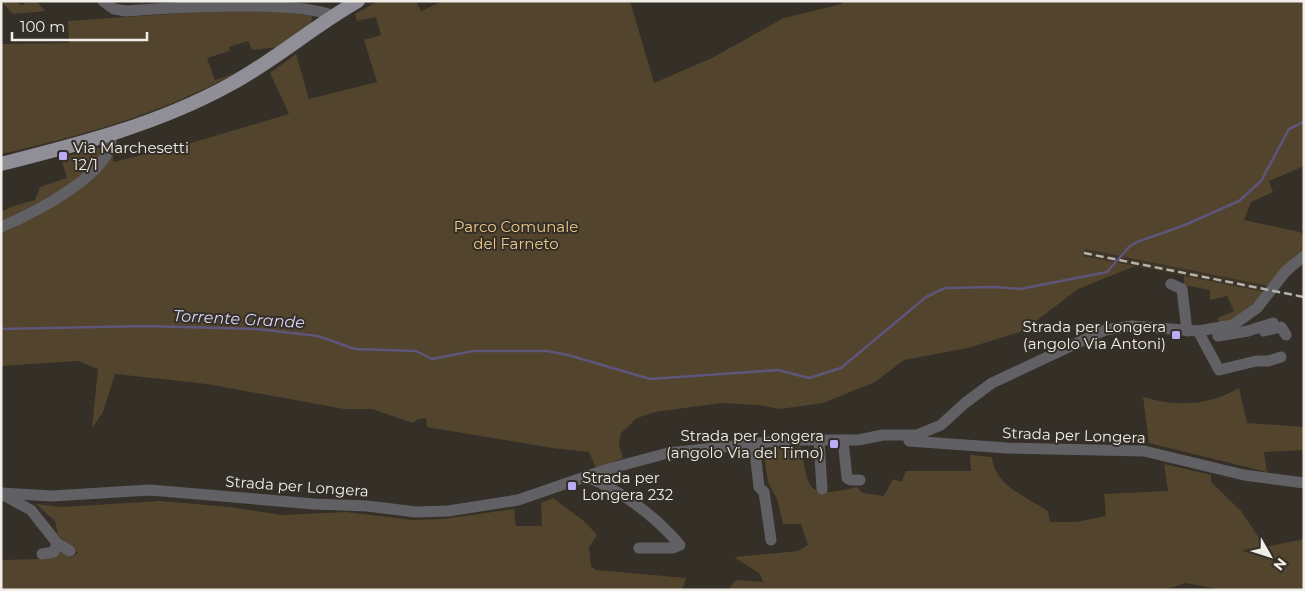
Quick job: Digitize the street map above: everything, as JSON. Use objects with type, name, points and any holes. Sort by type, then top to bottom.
[{"type":"main road","points":[[1,164],[111,134],[204,98],[227,86],[358,1]]},
{"type":"street","points":[[103,1],[114,9],[126,11],[180,4],[271,2],[314,7],[334,16]]},
{"type":"street","points":[[1,227],[35,212],[76,186],[104,157],[112,145],[111,134]]},
{"type":"street","name":"Strada per Longera","points":[[1,493],[52,496],[150,490],[432,512],[518,500],[586,477],[668,453],[754,443],[843,440],[883,435],[925,433],[941,425],[972,397],[992,383],[1105,330],[1132,326],[1195,332],[1228,327],[1242,320],[1266,299],[1286,271],[1304,256]]},
{"type":"street","points":[[1171,284],[1182,289],[1195,332],[1219,370],[1256,361],[1268,362],[1281,358]]},
{"type":"street","points":[[1195,332],[1216,336],[1248,331],[1273,323]]},
{"type":"street","points":[[1248,331],[1258,333],[1281,327],[1286,335]]},
{"type":"street","name":"Strada per Longera","points":[[869,438],[1007,448],[1144,451],[1244,475],[1304,483]]},
{"type":"street","points":[[819,440],[822,488]]},
{"type":"street","points":[[843,440],[847,478],[860,480]]},
{"type":"street","points":[[754,443],[759,487],[764,492],[771,540]]},
{"type":"street","points":[[586,477],[606,485],[643,508],[659,521],[680,545],[673,548],[639,548]]},
{"type":"street","name":"Strada per Longera","points":[[1,493],[31,510],[57,543],[70,552]]},
{"type":"street","points":[[42,554],[54,552],[57,543]]},
{"type":"shaded area","points":[[1085,249],[1269,286],[1265,292],[1083,256]]},
{"type":"green space","points":[[1,1],[16,1],[22,6],[27,1],[36,1],[45,11],[13,14]]},
{"type":"green space","name":"Parco Comunale del Farneto","points":[[378,1],[416,1],[421,11],[443,1],[630,1],[654,83],[712,58],[784,18],[842,4],[843,1],[1304,1],[1304,166],[1269,181],[1273,192],[1251,202],[1244,220],[1300,232],[1304,237],[1304,248],[1284,266],[1269,286],[1085,249],[1083,256],[1135,266],[1078,289],[1023,331],[968,348],[904,360],[875,382],[823,403],[780,409],[758,405],[721,403],[655,412],[637,418],[621,433],[619,446],[623,458],[596,468],[589,452],[552,448],[427,427],[426,418],[418,419],[413,423],[372,409],[344,409],[207,384],[115,374],[103,412],[92,428],[98,369],[78,361],[1,366],[1,231],[38,216],[76,191],[113,154],[113,162],[181,146],[289,114],[270,73],[296,54],[309,99],[377,82],[364,40],[381,35],[376,17],[357,21],[355,14]]},
{"type":"green space","points":[[256,8],[312,16],[311,25],[279,47],[252,50],[248,41],[229,47],[230,51],[207,58],[215,80],[234,74],[177,101],[91,131],[1,154],[1,44],[69,43],[68,21]]},
{"type":"green space","points":[[102,147],[104,151],[94,164],[71,185],[44,202],[1,223],[1,212],[10,207],[35,200],[40,187],[67,178],[61,158]]},
{"type":"green space","points":[[1184,276],[1265,292],[1250,307],[1221,325],[1217,318],[1234,311],[1227,296],[1210,300],[1210,290],[1184,285]]},
{"type":"green space","points":[[1239,388],[1247,423],[1304,427],[1304,450],[1264,452],[1267,472],[1149,443],[1143,397],[1168,402],[1192,403],[1215,398]]},
{"type":"green space","points":[[801,447],[806,475],[814,489],[820,492],[829,492],[857,487],[863,493],[884,496],[893,479],[901,482],[906,471],[971,471],[970,455],[992,457],[994,467],[1005,483],[1048,511],[1050,522],[1076,522],[1106,516],[1104,494],[1168,491],[1164,464],[1211,475],[1211,482],[1241,511],[1265,547],[1304,539],[1304,590],[1222,590],[1186,583],[1164,590],[728,590],[736,580],[763,582],[760,574],[734,557],[798,551],[808,545],[801,524],[783,524],[777,499],[768,482],[763,449]]},
{"type":"green space","points":[[553,498],[585,522],[597,535],[589,547],[591,566],[596,570],[686,578],[682,590],[1,590],[1,560],[43,559],[60,551],[72,557],[78,553],[58,535],[55,521],[36,504],[62,507],[160,501],[230,507],[281,515],[346,512],[412,520],[443,519],[514,509],[516,526],[542,526],[541,503]]},
{"type":"waterway","name":"Torrente Grande","points":[[1,329],[145,326],[257,329],[318,336],[355,349],[416,351],[432,359],[473,351],[547,351],[568,355],[650,379],[778,370],[809,378],[841,368],[926,297],[945,288],[995,287],[1020,289],[1107,272],[1129,247],[1137,242],[1185,225],[1239,201],[1261,181],[1289,129],[1304,122]]},
{"type":"railway","points":[[1084,253],[1304,297]]},
{"type":"place","name":"Via Marchesetti 12/1","points":[[63,156]]},
{"type":"place","name":"Strada per Longera (angolo Via Antoni)","points":[[1176,335]]},
{"type":"place","name":"Strada per Longera (angolo Via del Timo)","points":[[834,444]]},
{"type":"place","name":"Strada per Longera 232","points":[[572,486]]}]
